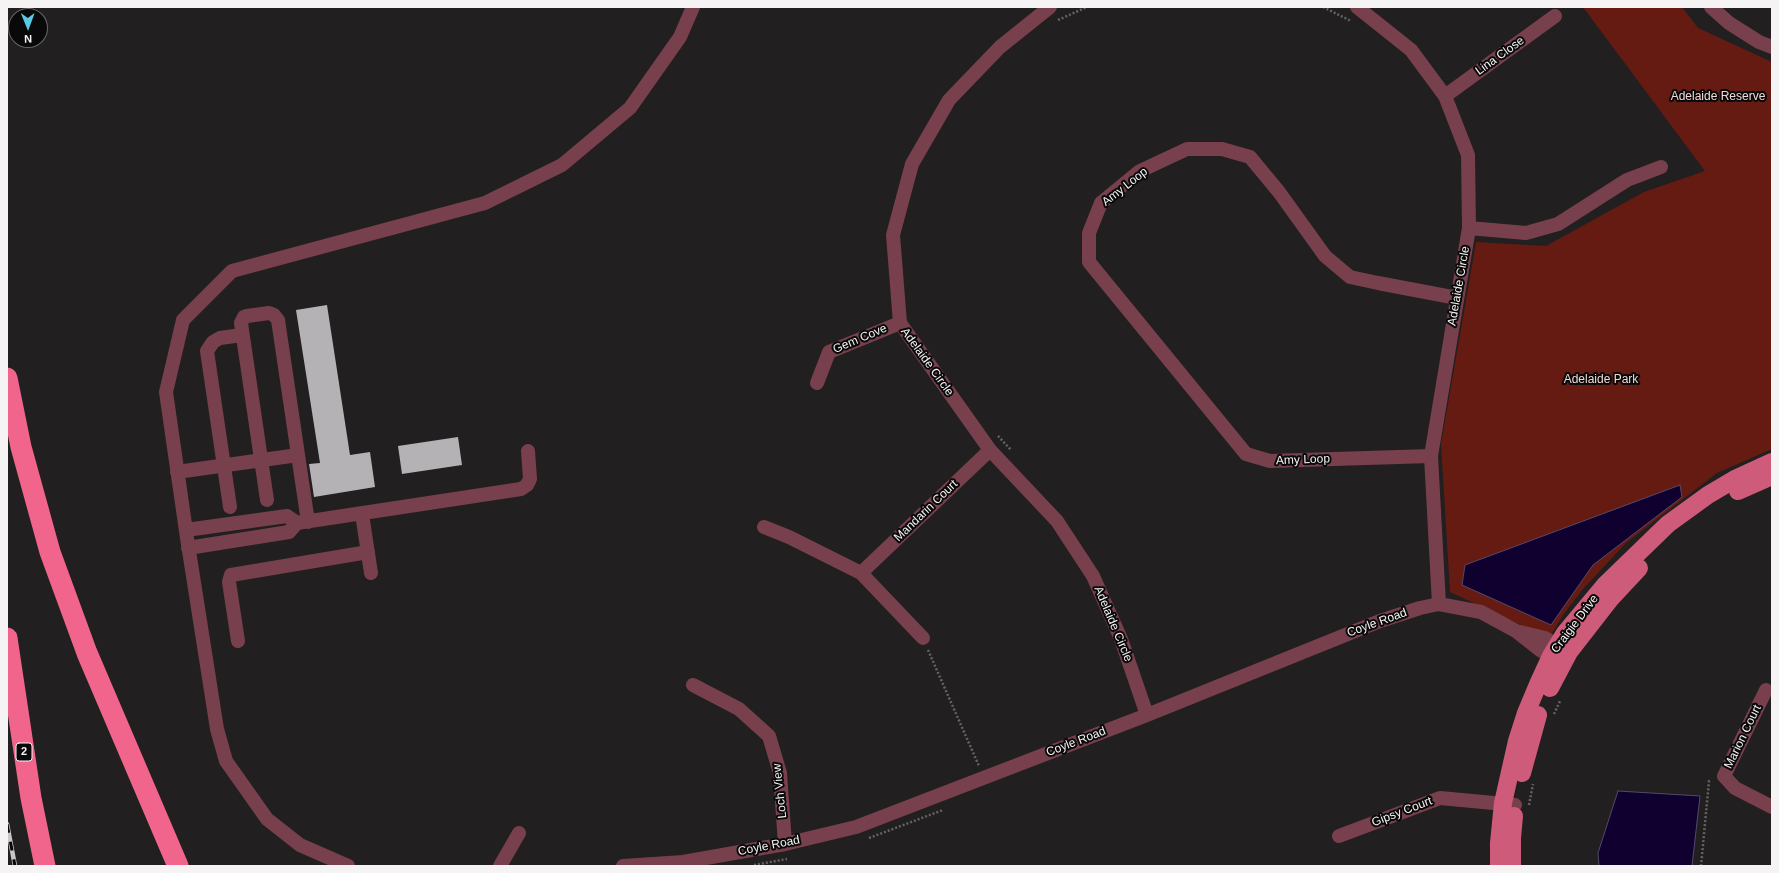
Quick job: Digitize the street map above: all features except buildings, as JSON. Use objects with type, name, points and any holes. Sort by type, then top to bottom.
[{"type":"highway","points":[[7,378],[21,447],[50,552],[87,653],[178,866]]},
{"type":"highway","name":"2","points":[[7,638],[31,798],[45,866]]},
{"type":"main road","name":"Craigie Drive","points":[[1498,866],[1499,843],[1509,804],[1566,633],[1605,585],[1668,524],[1708,495],[1734,479],[1772,462]]},
{"type":"main road","name":"Craigie Drive","points":[[1560,654],[1625,582],[1677,532],[1718,503],[1735,493],[1772,476]]},
{"type":"main road","name":"Craigie Drive","points":[[1509,804],[1512,838],[1512,866]]},
{"type":"street","points":[[348,866],[300,844],[267,819],[226,761],[217,729],[188,548],[166,392],[183,320],[232,271],[485,203],[562,165],[630,108],[680,37],[693,7]]},
{"type":"street","name":"Adelaide Circle","points":[[1050,7],[1000,47],[949,100],[912,164],[893,235],[900,323],[990,450],[1057,521],[1093,576],[1121,639],[1147,715]]},
{"type":"street","name":"Adelaide Circle","points":[[1357,7],[1411,50],[1445,96],[1468,155],[1469,228],[1431,456],[1439,604]]},
{"type":"street","points":[[1711,7],[1729,23],[1759,42],[1772,47]]},
{"type":"street","name":"Lina Close","points":[[1445,96],[1554,16]]},
{"type":"street","name":"Amy Loop","points":[[1431,456],[1270,461],[1246,454],[1090,262],[1089,233],[1101,203],[1140,171],[1186,149],[1222,149],[1250,157],[1279,192],[1325,256],[1350,277],[1457,298]]},
{"type":"street","points":[[1469,228],[1526,233],[1558,224],[1627,180],[1661,167]]},
{"type":"street","points":[[267,500],[241,323],[244,317],[269,314],[277,317],[298,455],[302,523]]},
{"type":"street","name":"Gem Cove","points":[[817,383],[828,352],[900,323]]},
{"type":"street","points":[[230,507],[208,351],[213,342],[220,338],[242,335]]},
{"type":"street","name":"Mandarin Court","points":[[861,573],[990,450]]},
{"type":"street","points":[[188,548],[289,532],[302,523],[521,489],[527,485],[530,479],[528,451]]},
{"type":"street","points":[[177,472],[298,455]]},
{"type":"street","points":[[362,514],[371,573]]},
{"type":"street","points":[[186,530],[287,516],[302,523]]},
{"type":"street","points":[[764,527],[788,537],[861,573],[923,638]]},
{"type":"street","points":[[238,641],[229,582],[231,575],[368,552]]},
{"type":"street","name":"Coyle Road","points":[[623,866],[683,864],[785,844],[856,827],[1147,715],[1380,621],[1420,608],[1439,604],[1481,612],[1516,631],[1540,650],[1560,654]]},
{"type":"street","name":"Loch View","points":[[693,685],[739,709],[769,736],[780,773],[785,844]]},
{"type":"street","name":"Marion Court","points":[[1766,690],[1724,776],[1735,788],[1772,807]]},
{"type":"street","name":"Gipsy Court","points":[[1339,836],[1440,798],[1509,804]]},
{"type":"street","points":[[500,866],[519,833]]},
{"type":"path","points":[[1054,23],[1087,7]]},
{"type":"path","points":[[995,432],[1015,454]]},
{"type":"path","points":[[923,638],[984,778]]},
{"type":"path","points":[[1701,866],[1709,782],[1724,776]]},
{"type":"path","points":[[866,839],[881,835],[948,808]]},
{"type":"path","points":[[751,865],[789,858]]},
{"type":"green space","name":"Adelaide Park","points":[[1583,7],[1682,7],[1698,28],[1772,62],[1772,449],[1717,473],[1626,543],[1583,589],[1563,615],[1549,638],[1450,592],[1441,444],[1476,242],[1546,246],[1644,192],[1705,171]]},
{"type":"shaded area","points":[[1680,485],[1682,497],[1593,565],[1551,625],[1462,585],[1465,565]]},
{"type":"shaded area","points":[[1618,791],[1700,796],[1692,866],[1599,866],[1598,853]]},
{"type":"railway","points":[[7,824],[15,866]]},
{"type":"park label","name":"Adelaide Reserve","points":[[1718,97]]}]
